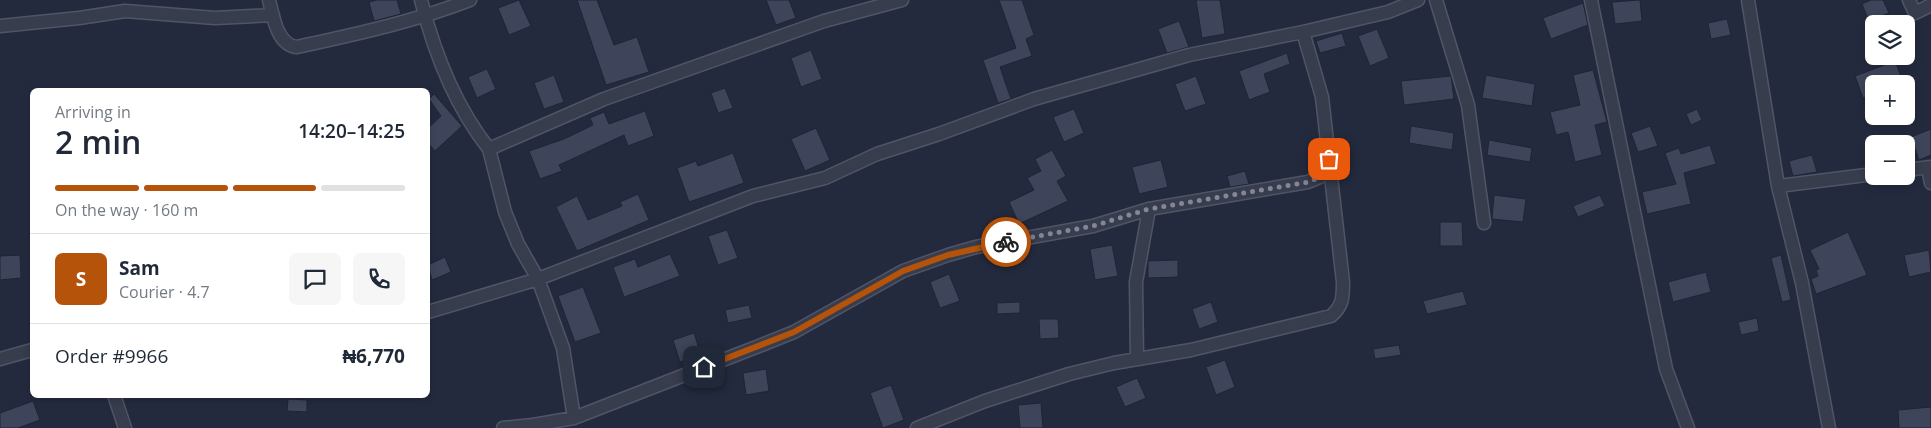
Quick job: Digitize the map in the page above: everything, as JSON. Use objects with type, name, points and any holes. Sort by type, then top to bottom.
[{"type":"street","points":[[269,0],[280,36],[290,47],[361,35],[425,17],[470,0]]},
{"type":"street","points":[[420,0],[447,77],[463,109],[489,149],[505,212],[518,244],[538,279],[563,348],[574,418]]},
{"type":"street","points":[[489,149],[604,99],[824,21],[902,0]]},
{"type":"street","points":[[430,311],[538,279],[753,196],[824,178],[877,154],[939,134],[1034,99],[1189,55],[1303,32],[1388,12],[1418,0]]},
{"type":"street","points":[[1436,0],[1468,104],[1484,223]]},
{"type":"street","points":[[1591,0],[1666,369],[1688,428]]},
{"type":"street","points":[[1748,0],[1778,186],[1802,284],[1829,428]]},
{"type":"street","points":[[1909,0],[1915,13],[1931,5]]},
{"type":"street","points":[[0,26],[125,11],[215,18],[273,14]]},
{"type":"street","points":[[917,428],[986,401],[1069,374],[1114,363],[1191,350],[1331,316],[1340,309],[1343,300],[1343,282],[1322,97],[1303,32]]},
{"type":"street","points":[[503,428],[574,418],[794,332],[903,271],[948,255],[976,247],[1093,226],[1149,209],[1308,182],[1320,177],[1329,159]]},
{"type":"street","points":[[1915,169],[1930,167],[1931,183]]},
{"type":"street","points":[[1778,186],[1865,175]]},
{"type":"street","points":[[1138,359],[1136,282],[1149,209]]},
{"type":"street","points":[[0,359],[30,351]]},
{"type":"street","points":[[115,398],[125,428]]},
{"type":"building","points":[[397,0],[401,14],[374,21],[369,2]]},
{"type":"building","points":[[519,0],[531,26],[509,35],[498,8]]},
{"type":"building","points":[[577,0],[597,0],[614,45],[637,37],[649,72],[606,85]]},
{"type":"building","points":[[766,0],[789,0],[796,18],[776,25]]},
{"type":"building","points":[[999,0],[1022,0],[1034,35],[1026,39],[1032,56],[1000,67],[1011,99],[998,103],[983,60],[1016,48]]},
{"type":"building","points":[[1196,0],[1220,0],[1225,34],[1202,38]]},
{"type":"building","points":[[1640,0],[1642,21],[1615,24],[1612,2]]},
{"type":"building","points":[[1871,0],[1883,0],[1889,13],[1884,15],[1867,15],[1862,4]]},
{"type":"building","points":[[1583,3],[1588,25],[1551,39],[1543,18]]},
{"type":"building","points":[[1727,19],[1731,35],[1711,39],[1708,23]]},
{"type":"building","points":[[1179,21],[1189,47],[1167,53],[1158,29]]},
{"type":"building","points":[[1377,29],[1389,58],[1370,66],[1358,36]]},
{"type":"building","points":[[1342,33],[1346,46],[1320,53],[1316,41]]},
{"type":"building","points":[[811,50],[822,79],[801,87],[791,58]]},
{"type":"building","points":[[1287,53],[1290,64],[1264,74],[1270,92],[1249,100],[1239,71]]},
{"type":"building","points":[[1884,65],[1897,65],[1900,75],[1865,75],[1865,97],[1863,98],[1855,76]]},
{"type":"building","points":[[487,69],[496,89],[477,98],[468,77]]},
{"type":"building","points":[[1593,70],[1607,122],[1595,125],[1602,155],[1575,162],[1568,132],[1556,135],[1550,112],[1580,105],[1573,75]]},
{"type":"building","points":[[554,75],[564,102],[544,109],[534,83]]},
{"type":"building","points":[[1486,75],[1535,84],[1532,106],[1482,98]]},
{"type":"building","points":[[1196,76],[1206,104],[1185,111],[1175,84]]},
{"type":"building","points":[[1451,76],[1454,99],[1404,105],[1401,81]]},
{"type":"building","points":[[725,88],[733,108],[718,113],[711,93]]},
{"type":"building","points":[[434,94],[462,126],[435,151],[430,145],[430,126],[441,116],[430,98]]},
{"type":"building","points":[[1074,109],[1084,133],[1064,142],[1053,117]]},
{"type":"building","points":[[1697,109],[1702,120],[1691,125],[1686,114]]},
{"type":"building","points":[[645,111],[654,136],[628,146],[624,135],[559,165],[562,171],[540,179],[529,151],[564,139],[593,125],[590,118],[604,112],[609,124]]},
{"type":"building","points":[[1411,126],[1454,133],[1452,150],[1409,143]]},
{"type":"building","points":[[1650,126],[1658,146],[1638,152],[1631,133]]},
{"type":"building","points":[[816,128],[830,160],[805,171],[791,139]]},
{"type":"building","points":[[1931,129],[1931,155],[1919,160],[1915,148],[1915,135]]},
{"type":"building","points":[[1489,140],[1532,148],[1530,162],[1487,155]]},
{"type":"building","points":[[1710,145],[1716,164],[1684,173],[1691,204],[1647,214],[1642,192],[1676,184],[1665,153],[1679,148],[1681,154]]},
{"type":"building","points":[[1052,150],[1066,176],[1057,181],[1068,201],[1019,224],[1009,202],[1034,190],[1027,178],[1041,171],[1035,159]]},
{"type":"building","points":[[733,153],[744,183],[689,202],[677,168],[696,161],[698,166]]},
{"type":"building","points":[[1812,155],[1817,172],[1793,176],[1789,161]]},
{"type":"building","points":[[1161,160],[1168,187],[1139,194],[1132,167]]},
{"type":"building","points":[[1245,171],[1249,184],[1230,187],[1227,176]]},
{"type":"building","points":[[638,194],[649,220],[577,251],[556,207],[577,196],[588,220],[622,206],[620,202]]},
{"type":"building","points":[[1494,195],[1526,199],[1523,222],[1492,219]]},
{"type":"building","points":[[1600,195],[1605,206],[1578,217],[1573,206]]},
{"type":"building","points":[[1440,222],[1462,222],[1463,246],[1440,246]]},
{"type":"building","points":[[727,230],[738,258],[718,265],[708,236]]},
{"type":"building","points":[[1848,232],[1867,275],[1816,294],[1811,279],[1818,276],[1816,270],[1819,269],[1810,250]]},
{"type":"building","points":[[1112,245],[1118,276],[1095,280],[1090,249]]},
{"type":"building","points":[[1929,250],[1931,272],[1909,277],[1904,255]]},
{"type":"building","points":[[670,254],[680,276],[624,297],[613,267],[635,259],[638,267]]},
{"type":"building","points":[[20,255],[21,278],[0,280],[0,256]]},
{"type":"building","points":[[1781,255],[1791,300],[1782,302],[1771,258]]},
{"type":"building","points":[[445,257],[451,272],[432,280],[430,264]]},
{"type":"building","points":[[1178,260],[1178,277],[1148,278],[1148,261]]},
{"type":"building","points":[[1706,272],[1711,292],[1673,302],[1668,282]]},
{"type":"building","points":[[949,274],[960,301],[940,308],[930,282]]},
{"type":"building","points":[[583,287],[601,333],[575,342],[558,296]]},
{"type":"building","points":[[1463,291],[1467,305],[1427,314],[1423,301]]},
{"type":"building","points":[[1020,302],[1020,313],[997,314],[997,303]]},
{"type":"building","points":[[1211,302],[1218,322],[1199,329],[1192,309]]},
{"type":"building","points":[[749,305],[752,318],[728,323],[725,310]]},
{"type":"building","points":[[1757,318],[1759,331],[1741,335],[1738,322]]},
{"type":"building","points":[[1039,319],[1058,319],[1059,338],[1040,339]]},
{"type":"building","points":[[694,333],[701,355],[680,362],[673,340]]},
{"type":"building","points":[[1399,345],[1401,355],[1375,359],[1373,349]]},
{"type":"building","points":[[1225,360],[1235,387],[1216,395],[1206,367]]},
{"type":"building","points":[[766,369],[769,391],[746,395],[743,373]]},
{"type":"building","points":[[1137,378],[1146,398],[1125,407],[1116,387]]},
{"type":"building","points":[[891,385],[904,420],[883,428],[870,393]]},
{"type":"building","points":[[288,399],[307,400],[307,412],[287,411]]},
{"type":"building","points":[[33,401],[40,420],[18,428],[0,428],[0,413]]},
{"type":"building","points":[[1041,403],[1043,428],[1020,428],[1018,405]]},
{"type":"building","points":[[1931,407],[1931,428],[1899,428],[1898,410]]},
{"type":"way so far","points":[[1006,242],[1093,226],[1149,209],[1264,191],[1308,182],[1315,180],[1324,173],[1329,159]]},
{"type":"route","points":[[704,367],[794,332],[903,271],[976,247],[1006,242]]}]
